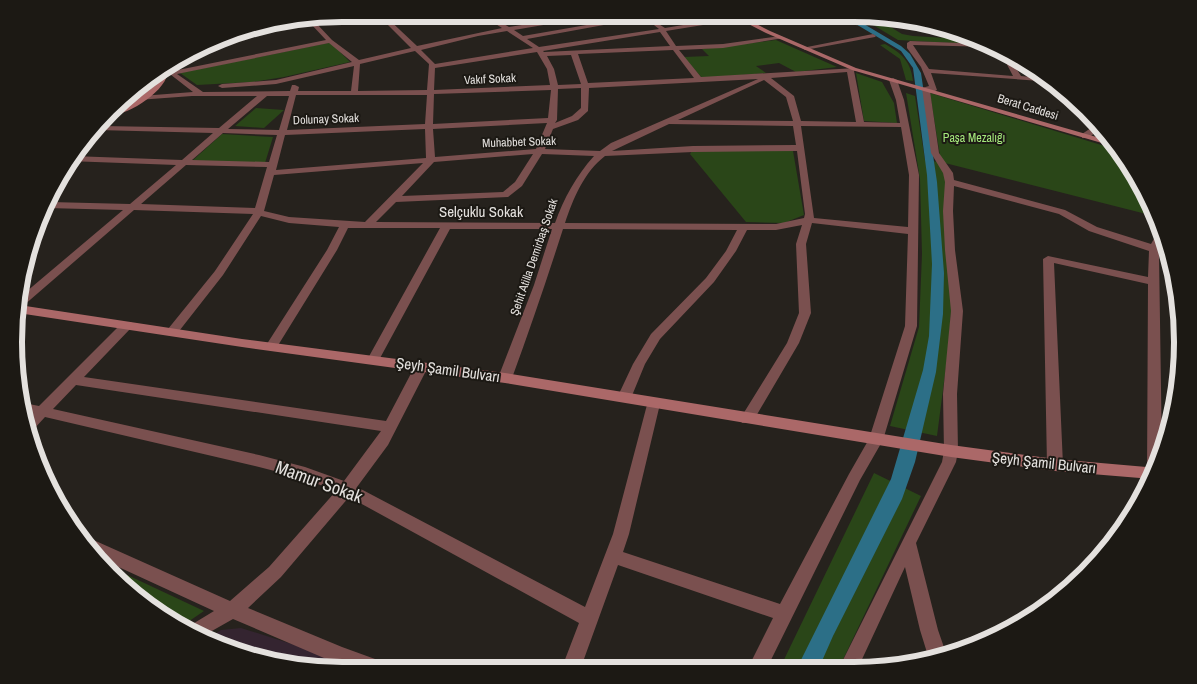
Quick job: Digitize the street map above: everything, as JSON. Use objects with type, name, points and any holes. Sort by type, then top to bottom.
[{"type":"main road","points":[[748,22],[852,69],[893,80]]},
{"type":"main road","points":[[126,106],[145,97],[157,86],[164,76]]},
{"type":"main road","name":"Berat Caddesi","points":[[893,80],[930,89],[1103,142]]},
{"type":"main road","name":"Şeyh Şamil Bulvarı","points":[[24,310],[271,347],[505,378],[653,404],[942,450],[1055,464],[1146,472]]},
{"type":"street","points":[[367,226],[431,160],[430,127],[433,66],[389,22]]},
{"type":"street","points":[[393,199],[505,195],[518,185],[541,151],[552,124],[554,87],[552,72],[540,51],[494,22]]},
{"type":"street","points":[[191,88],[263,84],[478,34],[556,22]]},
{"type":"street","points":[[520,38],[613,22]]},
{"type":"street","points":[[651,22],[663,29]]},
{"type":"street","points":[[433,66],[540,51],[702,22]]},
{"type":"street","points":[[314,24],[330,41],[356,62],[357,74],[354,93]]},
{"type":"street","points":[[663,29],[664,35],[699,79]]},
{"type":"street","points":[[805,48],[873,36]]},
{"type":"street","points":[[540,51],[574,53],[723,46],[782,38]]},
{"type":"street","points":[[177,68],[248,54],[330,41]]},
{"type":"street","points":[[851,662],[949,462],[942,450],[950,394],[956,311],[948,211],[950,182],[948,173],[935,153],[928,71],[909,44],[912,42],[972,45]]},
{"type":"street","points":[[574,53],[585,85]]},
{"type":"street","points":[[1009,62],[1018,78]]},
{"type":"street","points":[[852,69],[860,124]]},
{"type":"street","name":"Vakıf Sokak","points":[[136,98],[208,94],[432,93],[764,77],[852,69]]},
{"type":"street","points":[[928,71],[1038,80]]},
{"type":"street","points":[[171,72],[191,88],[208,94]]},
{"type":"street","points":[[172,332],[219,273],[259,212],[298,77]]},
{"type":"street","points":[[747,419],[794,343],[805,313],[802,244],[804,230],[809,220],[797,123],[790,96],[764,77]]},
{"type":"street","name":"Şehit Atilla Demirbaş Sokak","points":[[505,378],[539,288],[571,194],[590,164],[599,154],[764,77]]},
{"type":"street","points":[[760,662],[783,613],[876,440],[911,326],[914,176],[900,100],[893,80]]},
{"type":"street","name":"Dolunay Sokak","points":[[105,128],[281,133],[552,124],[575,118],[583,112],[586,106],[585,85]]},
{"type":"street","points":[[25,299],[264,94]]},
{"type":"street","points":[[666,122],[905,125]]},
{"type":"street","points":[[1085,136],[1094,130]]},
{"type":"street","name":"Muhabbet Sokak","points":[[80,159],[184,163],[272,169],[431,160],[541,151],[599,154],[693,149],[799,148]]},
{"type":"street","points":[[950,182],[1062,212],[1094,229],[1162,251]]},
{"type":"street","name":"Selçuklu Sokak","points":[[53,205],[259,212],[289,220],[367,226],[743,228],[787,226],[809,220],[913,231]]},
{"type":"street","points":[[271,347],[332,250],[345,225]]},
{"type":"street","points":[[373,360],[446,227]]},
{"type":"street","points":[[624,398],[643,356],[655,337],[710,280],[731,252],[743,228]]},
{"type":"street","points":[[1154,454],[1154,249],[1158,241]]},
{"type":"street","points":[[1055,464],[1048,260],[1154,282]]},
{"type":"street","points":[[32,422],[127,325]]},
{"type":"street","points":[[200,628],[232,610],[251,596],[275,572],[347,489],[373,457],[391,427],[421,367]]},
{"type":"street","points":[[74,380],[391,427]]},
{"type":"street","points":[[573,662],[621,534],[653,404]]},
{"type":"street","name":"Mamur Sokak","points":[[30,409],[305,473],[347,489],[588,619]]},
{"type":"street","points":[[908,543],[936,651]]},
{"type":"street","points":[[100,551],[232,610],[357,662]]},
{"type":"street","points":[[612,556],[783,613]]},
{"type":"shaded area","points":[[241,628],[314,651],[339,662],[300,659],[259,651],[214,635],[221,630]]},
{"type":"green space","points":[[869,23],[889,24],[902,34],[957,39],[970,44],[898,40]]},
{"type":"green space","points":[[776,40],[837,67],[796,72],[779,63],[756,66],[766,73],[702,78],[684,57],[709,56],[702,49]]},
{"type":"green space","points":[[331,43],[350,62],[252,82],[197,85],[180,73]]},
{"type":"green space","points":[[885,44],[905,59],[910,68],[913,81],[906,80],[900,59],[880,45]]},
{"type":"green space","points":[[856,73],[882,82],[894,103],[897,123],[864,121]]},
{"type":"green space","points":[[906,93],[915,96],[925,160],[939,162],[945,177],[952,299],[948,351],[937,436],[890,426],[919,327],[922,254],[920,179]]},
{"type":"green space","name":"Paşa Mezalığı","points":[[930,93],[1107,147],[1132,182],[1148,214],[941,162]]},
{"type":"green space","points":[[256,108],[284,110],[264,128],[235,126]]},
{"type":"green space","points":[[222,134],[273,137],[265,163],[192,161]]},
{"type":"green space","points":[[692,151],[793,151],[804,215],[784,223],[746,222],[690,154]]},
{"type":"green space","points":[[874,473],[921,496],[842,662],[783,662]]},
{"type":"green space","points":[[120,571],[204,611],[188,622],[164,608]]},
{"type":"water","points":[[852,22],[861,22],[901,46],[910,54],[921,73],[937,182],[944,273],[943,314],[936,372],[915,462],[902,499],[822,662],[800,662],[891,479],[923,370],[929,336],[932,264],[927,175],[913,68],[901,51]]}]
